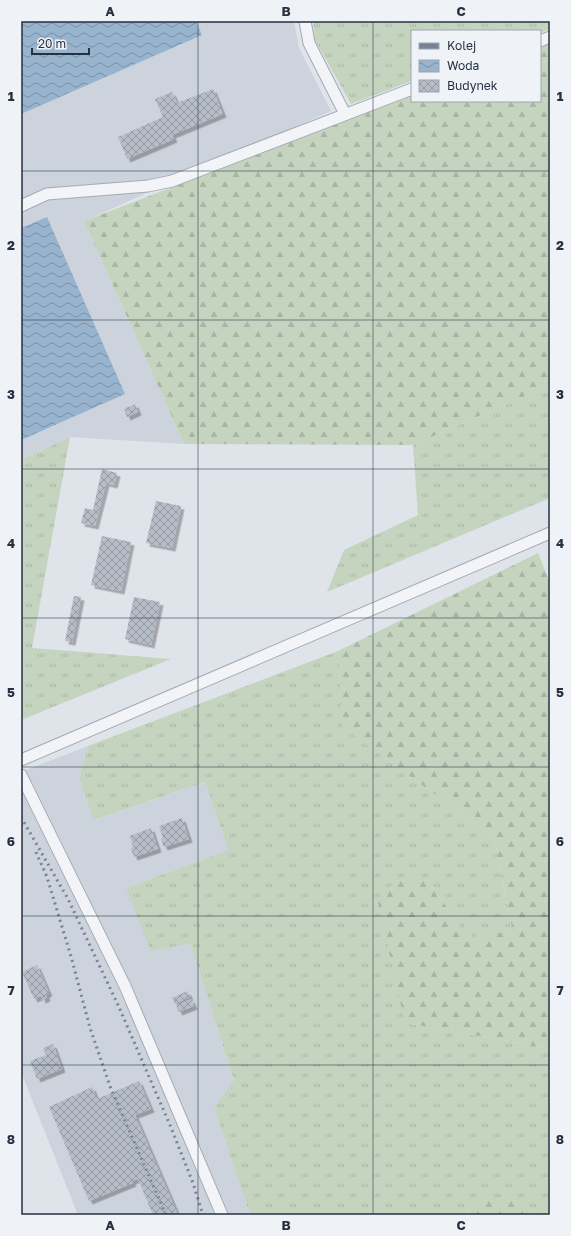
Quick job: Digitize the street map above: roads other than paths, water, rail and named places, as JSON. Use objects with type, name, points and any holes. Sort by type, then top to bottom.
[{"type":"lane","points":[[305,21],[309,43],[346,114]]},
{"type":"lane","points":[[21,206],[47,194],[148,186],[172,181],[411,89]]},
{"type":"lane","points":[[21,760],[550,533]]},
{"type":"lane","points":[[21,775],[125,986],[222,1215]]},
{"type":"water","points":[[21,21],[196,21],[202,35],[21,114]]},
{"type":"water","points":[[47,217],[125,394],[21,440],[21,228]]},
{"type":"railway","points":[[21,817],[68,899],[118,1005],[170,1125],[193,1183],[203,1215]]},
{"type":"railway","points":[[36,852],[47,877],[72,960],[90,1028],[111,1089],[166,1215]]}]
